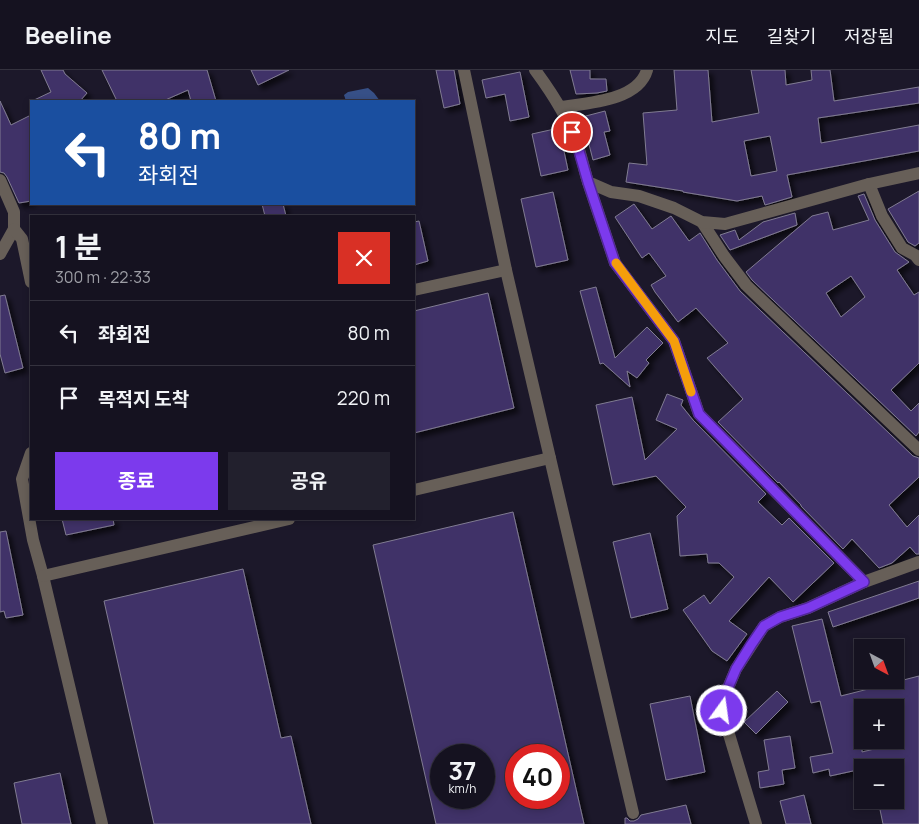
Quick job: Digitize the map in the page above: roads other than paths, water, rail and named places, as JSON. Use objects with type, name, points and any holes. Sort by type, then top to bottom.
[{"type":"street","points":[[464,70],[506,270],[632,813]]},
{"type":"street","points":[[534,70],[550,89],[561,107],[577,144],[615,263],[674,341],[699,414],[864,582]]},
{"type":"street","points":[[561,107],[614,99],[632,90],[645,76],[647,70]]},
{"type":"street","points":[[588,182],[611,192],[640,196],[674,208],[702,222],[724,224],[869,184],[919,173]]},
{"type":"street","points":[[0,180],[14,212],[14,229],[0,254]]},
{"type":"street","points":[[869,184],[882,216],[902,248],[915,255],[919,260]]},
{"type":"street","points":[[702,222],[746,285],[919,450]]},
{"type":"street","points":[[14,229],[22,239],[30,277]]},
{"type":"street","points":[[415,290],[506,270]]},
{"type":"street","points":[[30,456],[22,479],[33,540],[102,824]]},
{"type":"street","points":[[415,490],[550,458]]},
{"type":"street","points":[[42,576],[285,520]]},
{"type":"street","points":[[756,824],[722,711],[725,695],[736,669],[764,626],[780,617],[808,608],[864,582],[919,562]]},
{"type":"water","points":[[368,88],[379,100],[346,100],[344,95],[348,92]]}]
